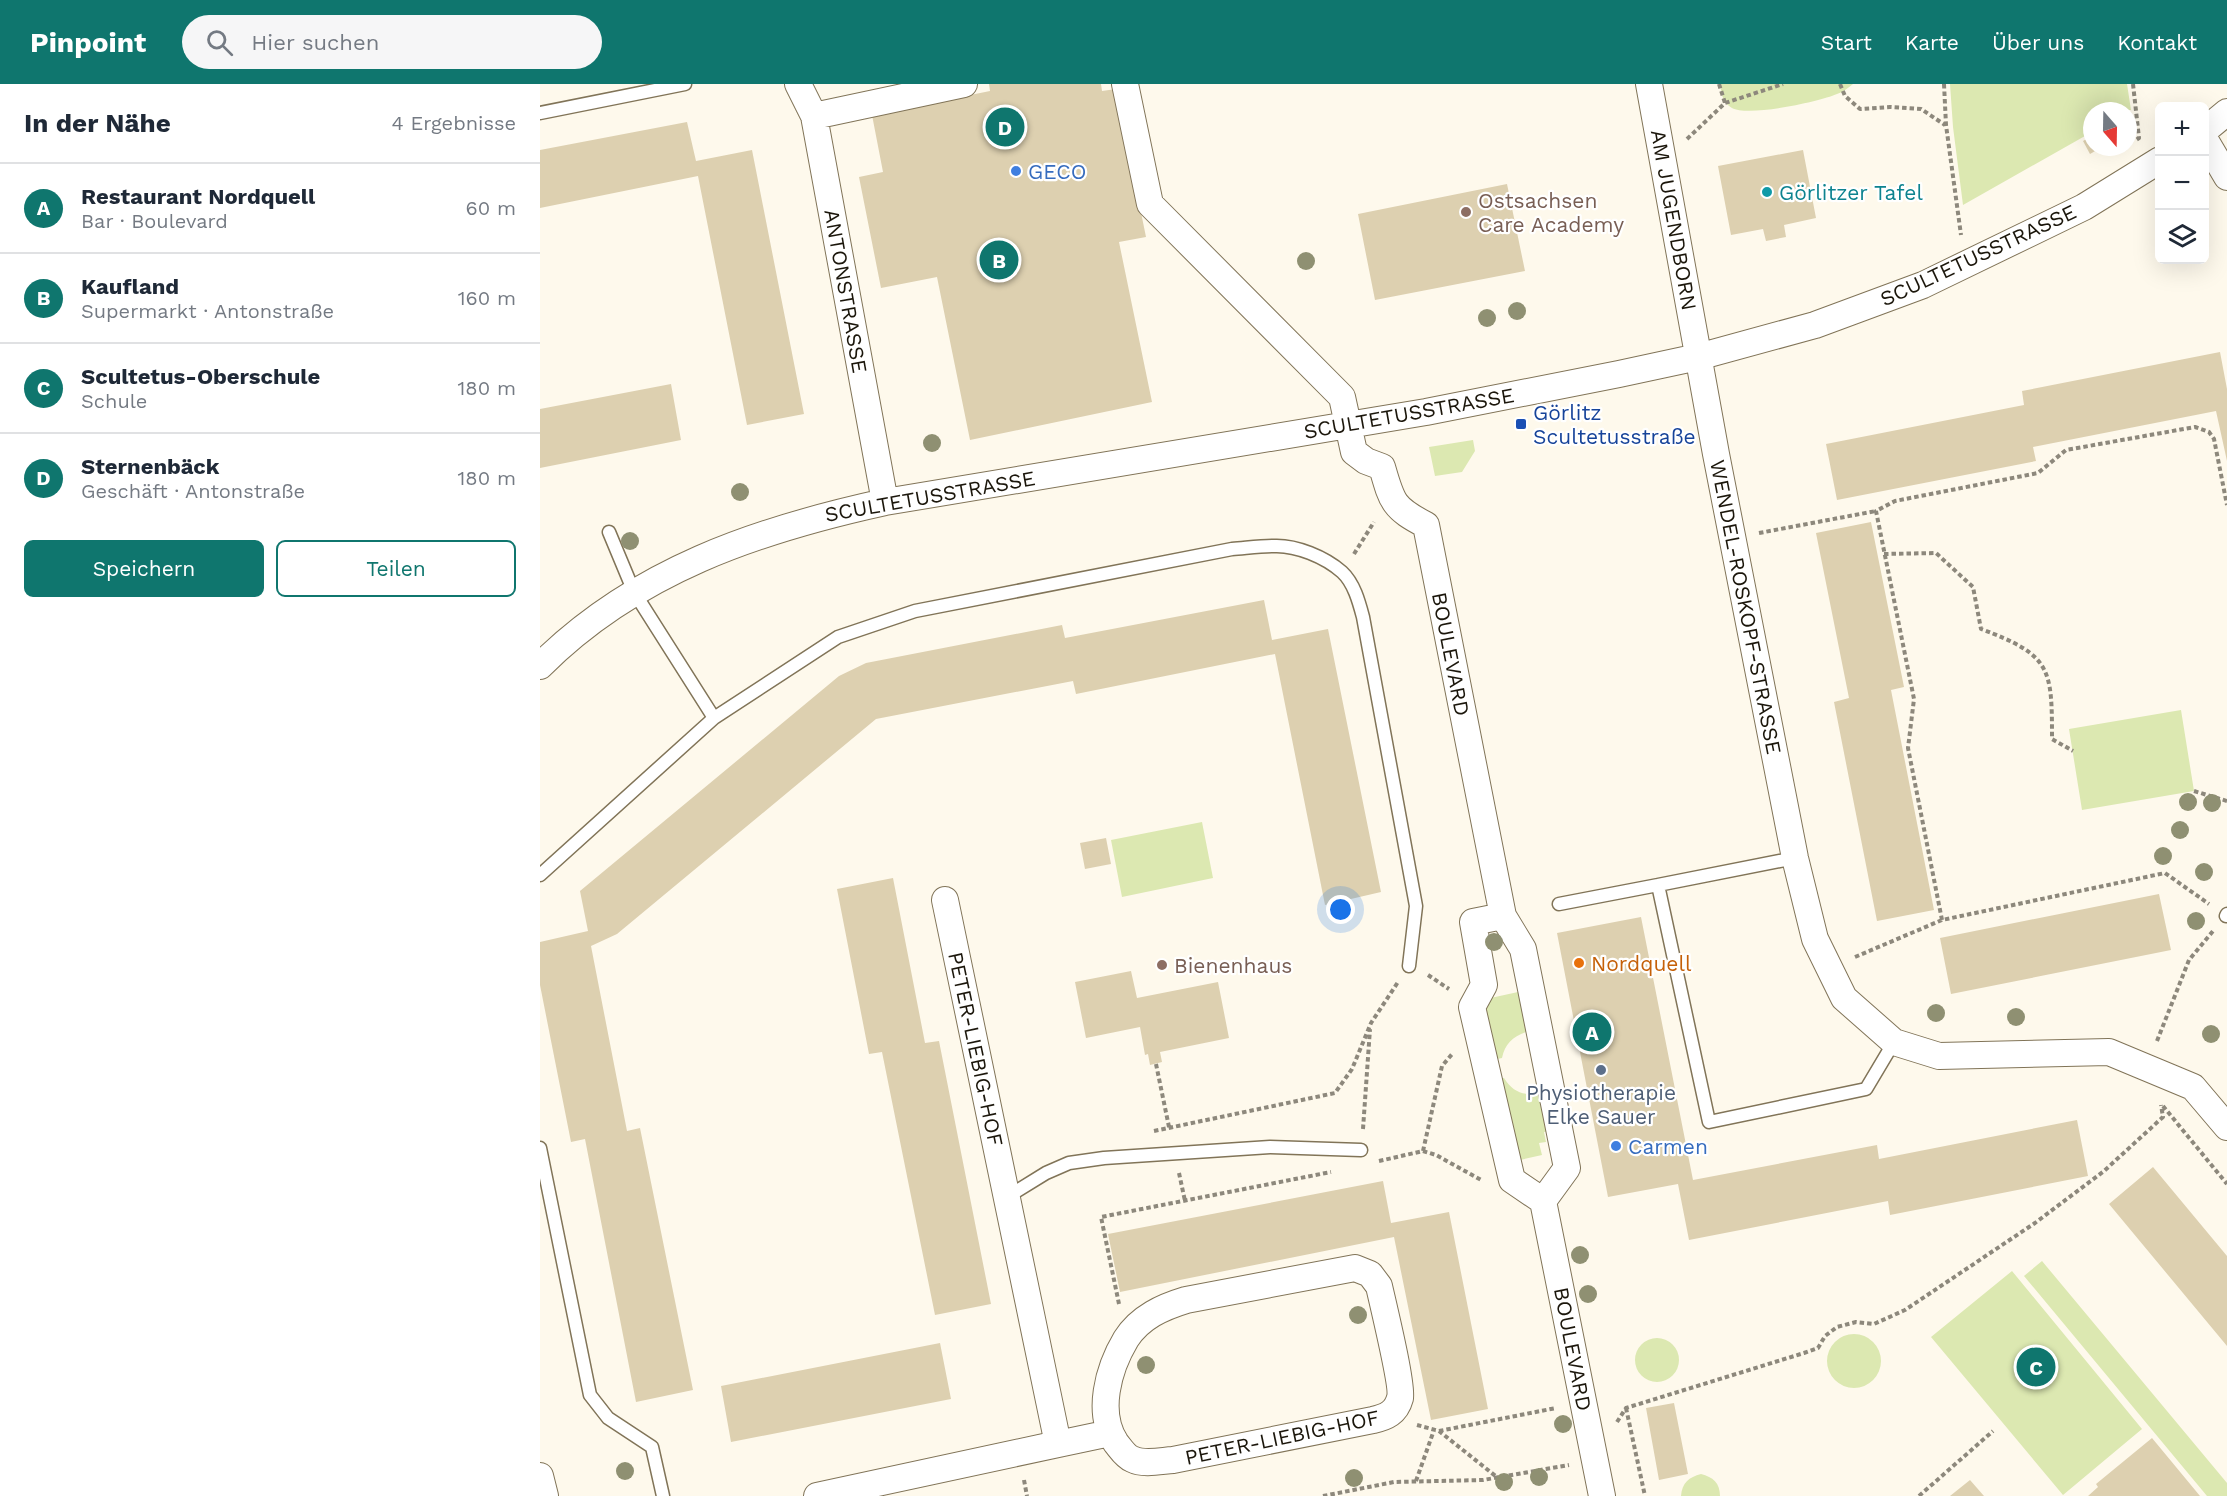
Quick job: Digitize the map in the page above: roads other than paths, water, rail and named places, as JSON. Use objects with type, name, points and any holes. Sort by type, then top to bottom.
[{"type":"street","name":"ANTONSTRASSE","points":[[798,84],[814,116],[885,502]]},
{"type":"street","points":[[814,116],[964,84]]},
{"type":"street","points":[[1125,84],[1150,204],[1342,397],[1348,425]]},
{"type":"street","name":"AM JUGENDBORN","points":[[1649,84],[1698,357]]},
{"type":"street","points":[[2209,128],[2227,112]]},
{"type":"street","points":[[2209,145],[2227,177]]},
{"type":"street","name":"SCULTETUSSTRASSE","points":[[540,666],[592,620],[634,592],[703,558],[754,537],[815,517],[885,502],[1348,425],[1698,357],[1815,325],[1923,285],[2084,207],[2155,163]]},
{"type":"street","name":"WENDEL-ROSKOPF-STRASSE","points":[[1698,357],[1795,858],[1815,939],[1844,998],[1894,1042],[1939,1056],[2109,1052],[2193,1087],[2227,1127]]},
{"type":"street","name":"BOULEVARD","points":[[1348,425],[1354,452],[1366,461],[1382,467],[1390,496],[1403,513],[1426,525],[1503,916],[1523,949],[1567,1168],[1537,1197],[1602,1496]]},
{"type":"street","name":"PETER-LIEBIG-HOF","points":[[945,900],[1058,1444]]},
{"type":"street","points":[[1503,916],[1473,922],[1484,985],[1472,1007],[1512,1180],[1537,1197]]},
{"type":"street","name":"PETER-LIEBIG-HOF","points":[[1356,1268],[1370,1274],[1380,1286],[1401,1395],[1393,1412],[1385,1418],[1173,1460],[1146,1462],[1133,1460],[1123,1453],[1110,1433],[1104,1412],[1111,1373],[1126,1338],[1144,1320],[1162,1307],[1186,1300],[1356,1268]]},
{"type":"street","points":[[817,1496],[1110,1433]]},
{"type":"street","points":[[540,1476],[545,1496]]},
{"type":"lane","points":[[540,113],[685,84]]},
{"type":"lane","points":[[609,532],[634,592],[714,718]]},
{"type":"lane","points":[[540,875],[714,718],[838,637],[915,611],[1232,549],[1276,546],[1302,550],[1323,560],[1343,573],[1357,595],[1416,906],[1409,966]]},
{"type":"lane","points":[[1559,904],[1795,858]]},
{"type":"lane","points":[[1658,885],[1709,1122],[1866,1089],[1894,1042]]},
{"type":"lane","points":[[1007,1197],[1046,1173],[1069,1163],[1104,1158],[1270,1147],[1361,1150]]},
{"type":"lane","points":[[540,1148],[590,1395],[608,1418],[652,1447],[663,1496]]},
{"type":"place","name":"Sternenbäck","points":[[1005,127]]},
{"type":"place","name":"GECO","points":[[1016,171]]},
{"type":"place","name":"Görlitzer Tafel","points":[[1767,192]]},
{"type":"place","name":"Ostsachsen Care Academy","points":[[1466,212]]},
{"type":"place","name":"Kaufland","points":[[999,260]]},
{"type":"place","name":"Görlitz Scultetusstraße","points":[[1521,424]]},
{"type":"place","name":"Nordquell","points":[[1579,963]]},
{"type":"place","name":"Bienenhaus","points":[[1162,965]]},
{"type":"place","name":"Restaurant Nordquell","points":[[1592,1032]]},
{"type":"place","name":"Physiotherapie Elke Sauer","points":[[1601,1070]]},
{"type":"place","name":"Carmen","points":[[1616,1146]]},
{"type":"place","name":"Scultetus-Oberschule","points":[[2036,1367]]}]
